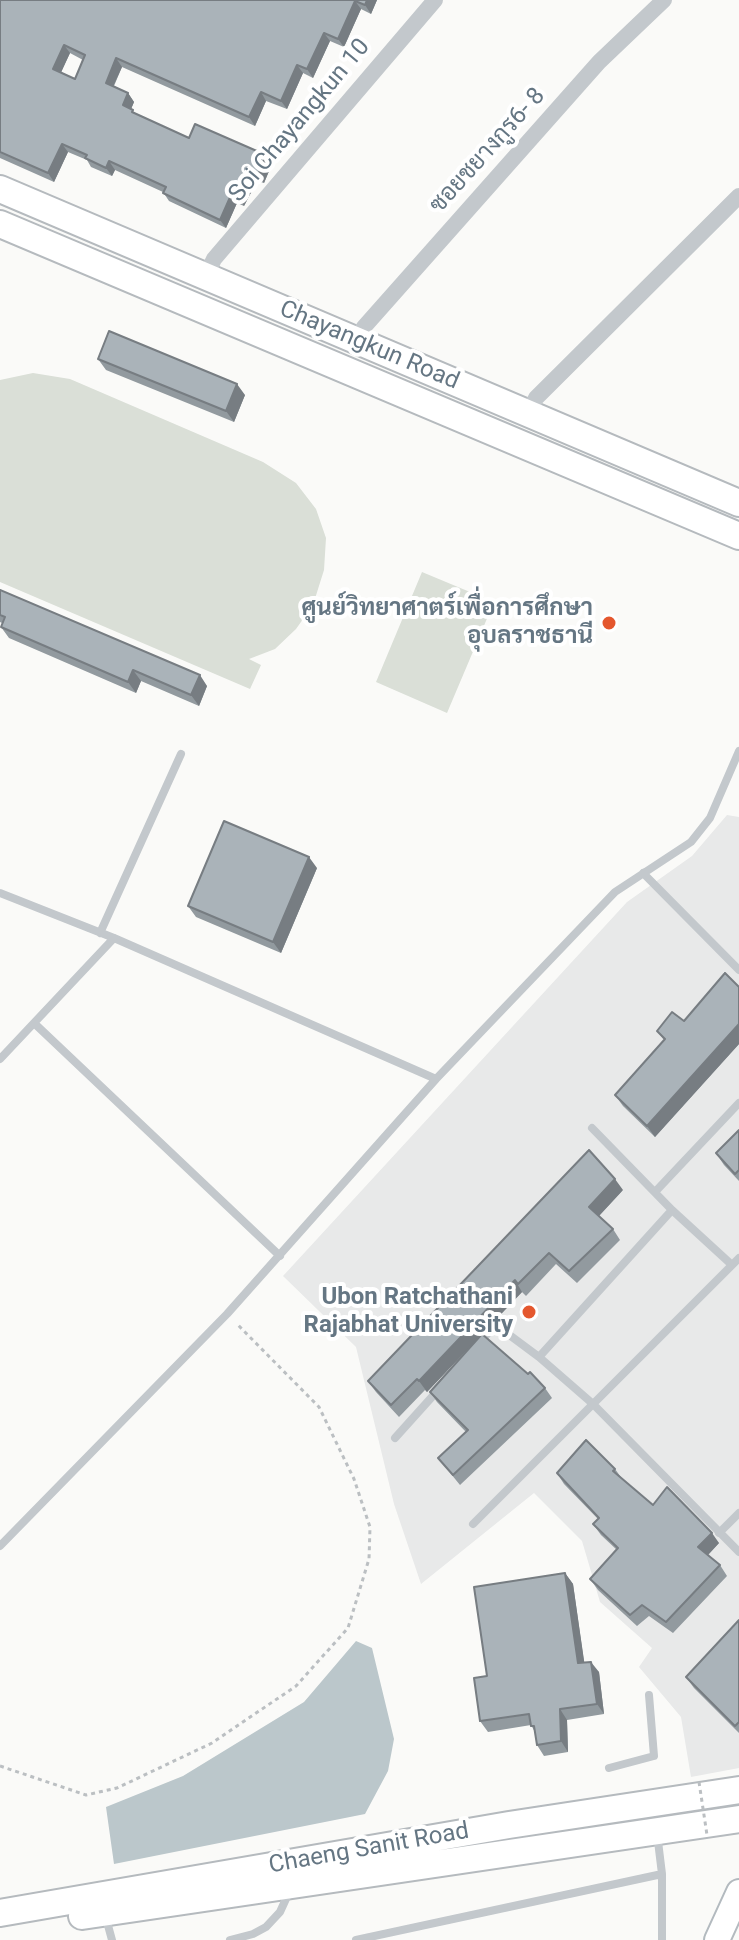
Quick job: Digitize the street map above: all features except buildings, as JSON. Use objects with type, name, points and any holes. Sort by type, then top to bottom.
[{"type":"main road","name":"Chayangkun Road","points":[[2,195],[206,276],[739,503]]},
{"type":"main road","name":"Chayangkun Road","points":[[0,224],[739,536]]},
{"type":"main road","name":"Chaeng Sanit Road","points":[[0,1913],[509,1825],[739,1790]]},
{"type":"main road","name":"Chaeng Sanit Road","points":[[0,1928],[739,1819]]},
{"type":"street","name":"Soi Chayangkun 10","points":[[206,276],[214,259],[435,0]]},
{"type":"street","name":"ซอยชยางกูร6- 8","points":[[356,342],[364,327],[599,62],[664,0]]},
{"type":"street","points":[[528,414],[536,398],[739,196]]},
{"type":"street","points":[[717,1940],[739,1892]]},
{"type":"lane","points":[[0,1546],[227,1314],[436,1079],[615,892],[691,842],[710,818],[739,751]]},
{"type":"lane","points":[[100,933],[181,754]]},
{"type":"lane","points":[[643,873],[739,970]]},
{"type":"lane","points":[[0,893],[114,938],[436,1079]]},
{"type":"lane","points":[[0,1059],[114,938]]},
{"type":"lane","points":[[34,1023],[280,1256]]},
{"type":"lane","points":[[655,1192],[739,1103]]},
{"type":"lane","points":[[473,1524],[736,1261],[672,1210],[592,1128]]},
{"type":"lane","points":[[539,1357],[672,1210]]},
{"type":"lane","points":[[468,1356],[489,1332],[500,1328],[593,1404],[739,1552]]},
{"type":"lane","points":[[395,1438],[447,1379]]},
{"type":"lane","points":[[719,1533],[739,1513]]},
{"type":"lane","points":[[609,1768],[654,1756],[649,1695]]},
{"type":"lane","points":[[656,1832],[662,1874],[662,1940]]},
{"type":"lane","points":[[356,1940],[662,1874]]},
{"type":"lane","points":[[230,1940],[266,1927],[280,1912],[292,1886]]},
{"type":"lane","points":[[105,1913],[112,1940]]},
{"type":"path","points":[[0,1766],[86,1795],[117,1788],[212,1743],[296,1686],[348,1628],[369,1559],[370,1527],[354,1479],[319,1407],[227,1314]]},
{"type":"path","points":[[699,1782],[707,1835]]},
{"type":"shaded area","points":[[33,373],[70,379],[263,462],[296,483],[316,509],[326,538],[324,570],[313,605],[296,629],[275,649],[249,659],[261,665],[250,689],[0,582],[0,380]]},
{"type":"shaded area","points":[[422,572],[494,602],[447,713],[376,682]]},
{"type":"shaded area","name":"Ubon Ratchathani Rajabhat University","points":[[727,815],[739,817],[739,1768],[691,1777],[681,1717],[639,1667],[652,1648],[600,1602],[582,1541],[534,1493],[421,1584],[394,1504],[356,1347],[283,1276],[627,902],[692,856]]},
{"type":"shaded area","points":[[356,1641],[372,1648],[394,1739],[388,1771],[365,1814],[114,1864],[106,1807],[183,1776],[304,1702]]},
{"type":"place","name":"ศูนย์วิทยาศาตร์เพื่อการศึกษา อุบลราชธานี","points":[[609,623]]},
{"type":"place","name":"Ubon Ratchathani Rajabhat University","points":[[529,1312]]}]
